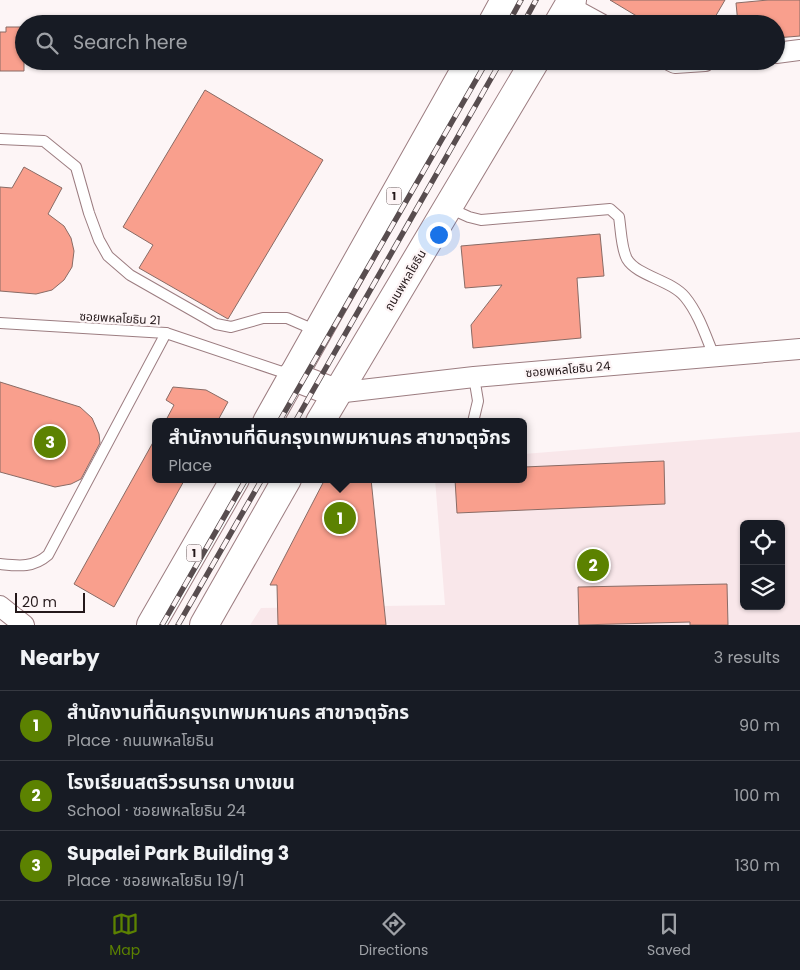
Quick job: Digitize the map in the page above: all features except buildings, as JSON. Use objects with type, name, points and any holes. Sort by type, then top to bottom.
[{"type":"main road","points":[[497,15],[505,0]]},
{"type":"main road","name":"1","points":[[317,332],[465,70]]},
{"type":"main road","name":"ถนนพหลโยธิน","points":[[322,418],[530,70]]},
{"type":"main road","points":[[269,418],[317,332]]},
{"type":"main road","points":[[292,376],[336,393]]},
{"type":"main road","name":"1","points":[[151,625],[233,483]]},
{"type":"main road","points":[[204,625],[285,483]]},
{"type":"street","points":[[566,10],[578,15]]},
{"type":"street","points":[[785,51],[800,50]]},
{"type":"street","name":"ซอยพหลโยธิน 24","points":[[336,393],[474,377],[800,349]]},
{"type":"street","points":[[0,606],[24,625]]},
{"type":"lane","points":[[0,139],[44,142],[76,167],[99,240],[108,256],[130,275],[216,324],[231,327],[262,318],[287,318],[317,332]]},
{"type":"lane","points":[[448,208],[468,217],[481,220],[610,209],[619,217],[626,258],[633,266],[673,287],[685,296],[699,321],[714,356]]},
{"type":"lane","name":"ซอยพหลโยธิน 21","points":[[0,323],[166,332],[292,376]]},
{"type":"lane","points":[[0,564],[26,567],[39,563],[48,555],[166,332]]},
{"type":"lane","points":[[474,377],[478,402],[474,418]]},
{"type":"shaded area","points":[[800,432],[800,625],[250,625],[261,608],[445,605],[435,483],[527,483],[527,454]]},
{"type":"railway","points":[[513,15],[521,0]]},
{"type":"railway","points":[[528,15],[536,0]]},
{"type":"railway","points":[[281,418],[482,70]]},
{"type":"railway","points":[[297,418],[496,70]]},
{"type":"railway","points":[[162,625],[244,483]]},
{"type":"railway","points":[[178,625],[260,483]]},
{"type":"place","name":"Supalei Park Building 3","points":[[50,442]]},
{"type":"place","name":"สำนักงานที่ดินกรุงเทพมหานคร สาขาจตุจักร","points":[[340,518]]},
{"type":"place","name":"โรงเรียนสตรีวรนารถ บางเขน","points":[[593,565]]}]
